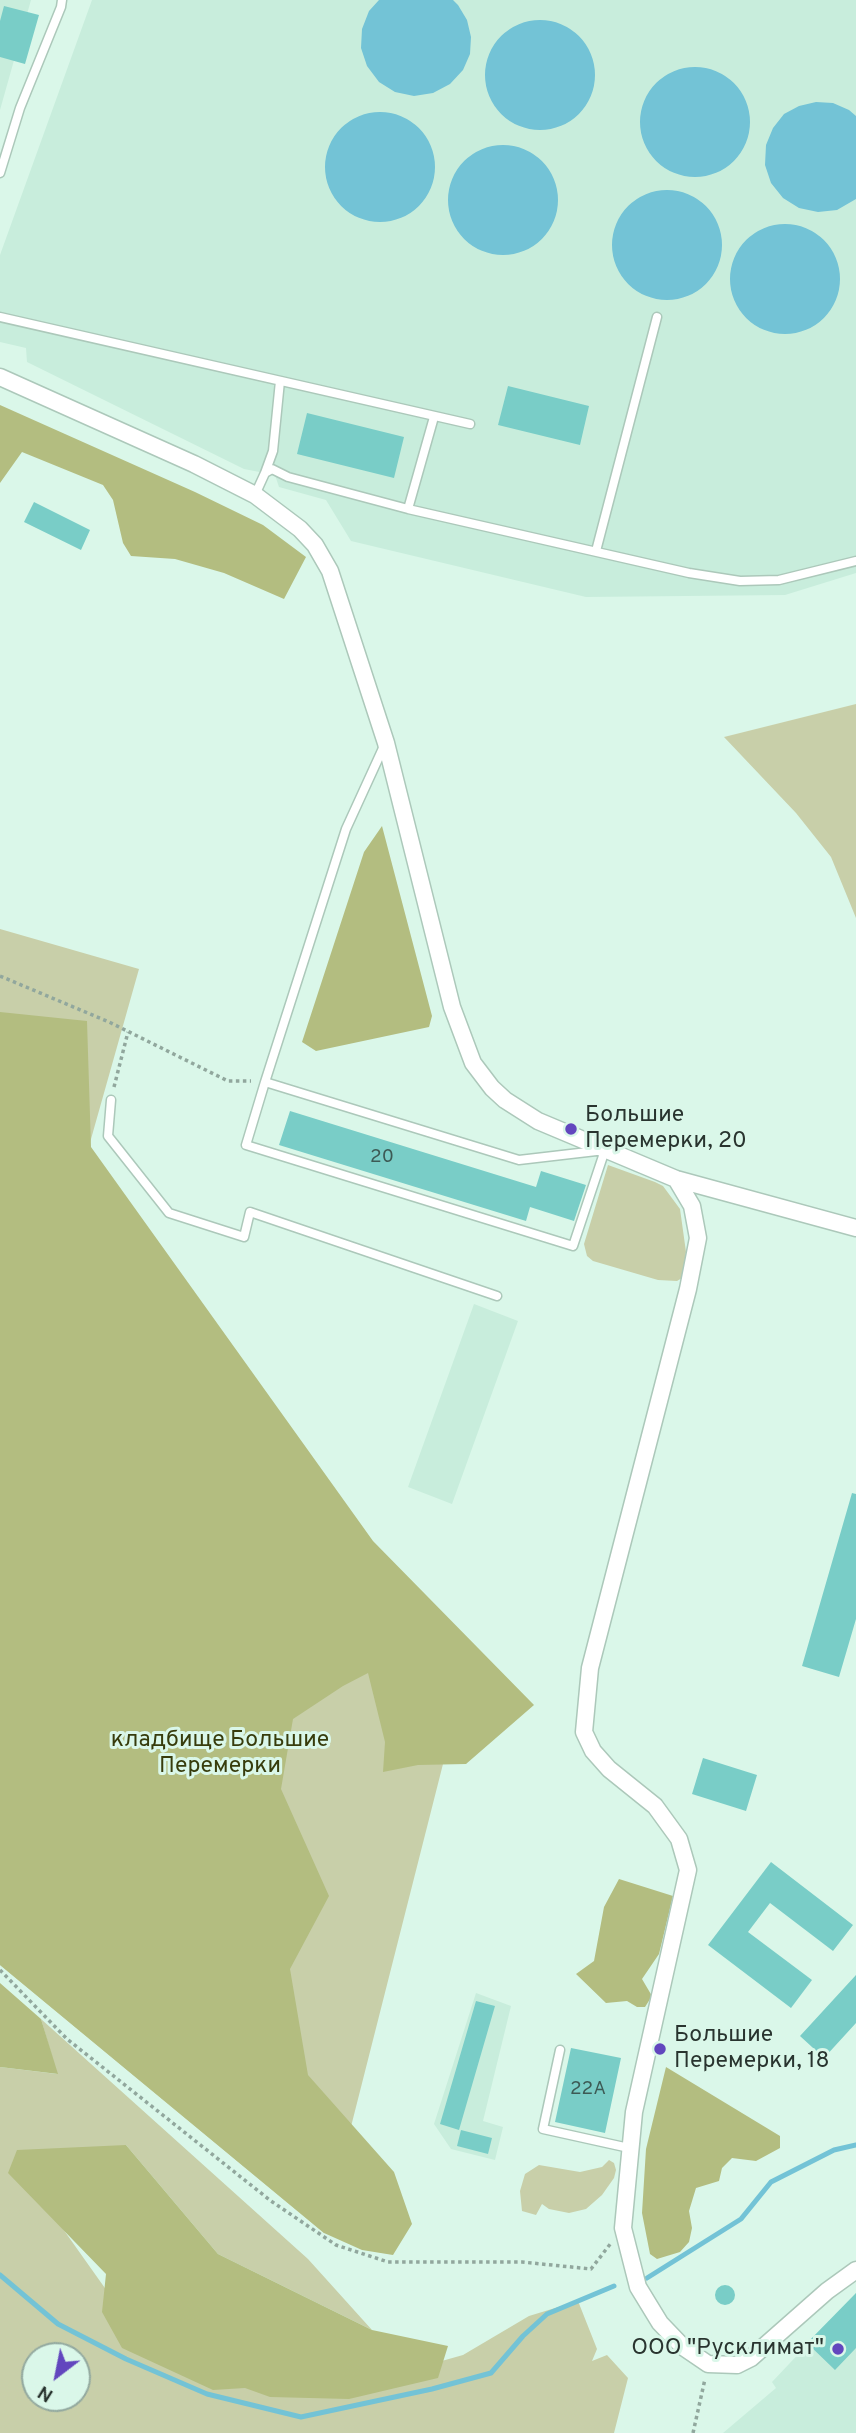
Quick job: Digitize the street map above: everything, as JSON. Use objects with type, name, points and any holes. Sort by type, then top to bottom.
[{"type":"street","points":[[0,377],[194,464],[255,495],[300,529],[315,545],[330,571],[386,743],[452,1007],[473,1063],[492,1088],[538,1121],[676,1179],[856,1228]]},
{"type":"street","points":[[676,1179],[692,1206],[698,1238],[688,1289],[590,1668],[584,1732],[593,1751],[609,1769],[656,1806],[678,1839],[688,1870],[634,2112],[622,2228],[638,2287],[660,2323],[683,2347],[708,2364],[737,2365],[751,2358],[818,2299],[856,2270]]},
{"type":"lane","points":[[0,173],[20,108],[62,0]]},
{"type":"lane","points":[[0,317],[470,424]]},
{"type":"lane","points":[[596,551],[657,317]]},
{"type":"lane","points":[[255,495],[273,450],[281,382]]},
{"type":"lane","points":[[408,509],[434,417]]},
{"type":"lane","points":[[265,473],[272,469],[288,477],[408,509],[689,573],[740,580],[779,580],[856,561]]},
{"type":"lane","points":[[265,1082],[519,1160],[605,1150],[573,1246],[246,1145],[265,1082],[346,829],[386,743]]},
{"type":"lane","points":[[111,1100],[108,1136],[169,1213],[244,1237],[250,1212],[496,1296]]},
{"type":"lane","points":[[560,2050],[543,2129],[629,2148]]},
{"type":"path","points":[[0,976],[109,1022],[228,1081],[248,1081]]},
{"type":"path","points":[[111,1100],[128,1032]]},
{"type":"path","points":[[0,1970],[67,2039],[271,2201],[335,2245],[388,2262],[522,2262],[591,2269],[622,2228]]},
{"type":"path","points":[[693,2433],[708,2364]]},
{"type":"shaded area","points":[[0,0],[31,0],[0,110]]},
{"type":"shaded area","points":[[92,0],[856,0],[856,573],[785,595],[586,597],[351,541],[326,500],[279,487],[275,475],[244,469],[27,362],[26,348],[0,342],[0,255]]},
{"type":"shaded area","points":[[474,1304],[518,1321],[452,1504],[408,1487]]},
{"type":"shaded area","points":[[476,1993],[511,2006],[483,2121],[503,2127],[495,2160],[451,2149],[434,2124]]},
{"type":"shaded area","points":[[856,2293],[856,2433],[723,2433],[776,2388],[772,2382]]},
{"type":"green space","points":[[0,405],[263,525],[306,557],[284,599],[224,573],[175,559],[131,556],[123,543],[113,500],[103,485],[22,452],[0,483]]},
{"type":"green space","points":[[856,704],[856,918],[831,857],[796,813],[724,737]]},
{"type":"green space","points":[[382,826],[432,1016],[429,1027],[316,1051],[302,1042],[364,852]]},
{"type":"green space","name":"кладбище Большие Перемерки","points":[[0,929],[139,969],[67,1224],[460,1697],[324,2233],[0,1965]]},
{"type":"green space","name":"кладбище Большие Перемерки","points":[[0,1012],[87,1021],[91,1147],[373,1541],[534,1705],[466,1764],[418,1765],[383,1772],[385,1742],[368,1673],[293,1719],[281,1789],[329,1896],[290,1969],[308,2075],[394,2172],[412,2224],[393,2255],[362,2250],[324,2233],[0,1965]]},
{"type":"green space","points":[[608,1165],[663,1186],[680,1209],[686,1252],[682,1278],[677,1281],[658,1280],[593,1261],[587,1256],[584,1244]]},
{"type":"green space","points":[[619,1879],[673,1896],[659,1954],[642,1979],[652,1996],[645,2007],[637,2007],[627,2001],[606,2003],[576,1974],[594,1961],[604,1907]]},
{"type":"green space","points":[[0,1983],[41,2019],[58,2074],[0,2067]]},
{"type":"green space","points":[[41,2019],[308,2259],[372,2330],[218,2254],[126,2145],[46,2205],[107,2291],[332,2392],[463,2355],[529,2316],[578,2301],[597,2349],[592,2361],[607,2355],[628,2378],[614,2433],[0,2433],[0,2067],[57,2074]]},
{"type":"green space","points":[[666,2067],[780,2136],[780,2148],[756,2161],[732,2158],[722,2168],[719,2181],[696,2188],[689,2211],[692,2228],[689,2242],[680,2252],[657,2259],[650,2254],[642,2213],[646,2149]]},
{"type":"green space","points":[[126,2145],[218,2254],[372,2330],[448,2346],[438,2378],[349,2399],[270,2397],[245,2388],[213,2390],[122,2348],[102,2312],[106,2274],[8,2173],[17,2150]]},
{"type":"green space","points":[[609,2160],[614,2163],[616,2170],[614,2178],[602,2195],[586,2209],[569,2213],[549,2209],[542,2204],[536,2215],[522,2211],[520,2191],[525,2174],[539,2165],[580,2172],[602,2167]]},
{"type":"water","points":[[379,0],[453,0],[458,5],[467,20],[471,37],[470,54],[463,70],[450,84],[433,93],[414,96],[395,92],[379,82],[367,66],[361,48],[362,29],[369,11]]},
{"type":"water","points":[[540,20],[561,24],[579,36],[591,54],[595,75],[591,96],[579,114],[561,126],[540,130],[519,126],[501,114],[489,96],[485,75],[489,54],[501,36],[519,24]]},
{"type":"water","points":[[695,67],[716,71],[734,83],[746,101],[750,122],[746,143],[734,161],[716,173],[695,177],[674,173],[656,161],[644,143],[640,122],[644,101],[656,83],[674,71]]},
{"type":"water","points":[[816,102],[833,103],[856,116],[856,199],[837,210],[818,212],[799,208],[783,198],[771,183],[765,165],[766,145],[773,128],[784,114],[799,106]]},
{"type":"water","points":[[380,112],[401,116],[419,128],[431,146],[435,167],[431,188],[419,206],[401,218],[380,222],[359,218],[341,206],[329,188],[325,167],[329,146],[341,128],[359,116]]},
{"type":"water","points":[[503,145],[524,149],[542,161],[554,179],[558,200],[554,221],[542,239],[524,251],[503,255],[482,251],[464,239],[452,221],[448,200],[452,179],[464,161],[482,149]]},
{"type":"water","points":[[667,190],[688,194],[706,206],[718,224],[722,245],[718,266],[706,284],[688,296],[667,300],[646,296],[628,284],[616,266],[612,245],[616,224],[628,206],[646,194]]},
{"type":"water","points":[[785,224],[806,228],[824,240],[836,258],[840,279],[836,300],[824,318],[806,330],[785,334],[764,330],[746,318],[734,300],[730,279],[734,258],[746,240],[764,228]]},
{"type":"building","points":[[4,6],[39,15],[25,64],[0,57],[0,21]]},
{"type":"building","points":[[508,386],[589,406],[580,445],[498,425]]},
{"type":"building","points":[[307,413],[404,437],[394,478],[297,454]]},
{"type":"building","points":[[34,502],[90,530],[81,550],[24,522]]},
{"type":"building","points":[[290,1111],[536,1187],[541,1171],[586,1185],[574,1221],[530,1207],[526,1221],[279,1145]]},
{"type":"building","points":[[852,1493],[856,1494],[856,1619],[839,1677],[802,1666]]},
{"type":"building","points":[[703,1758],[757,1775],[746,1811],[692,1794]]},
{"type":"building","points":[[771,1862],[853,1925],[833,1951],[770,1903],[748,1932],[812,1980],[791,2008],[708,1945]]},
{"type":"building","points":[[856,1975],[856,2023],[824,2058],[800,2036]]},
{"type":"building","points":[[476,2001],[495,2006],[459,2130],[440,2124]]},
{"type":"building","points":[[571,2048],[621,2058],[605,2133],[555,2122]]},
{"type":"building","points":[[461,2130],[492,2138],[488,2154],[457,2146]]},
{"type":"building","points":[[725,2285],[732,2288],[735,2295],[732,2302],[725,2305],[718,2302],[715,2295],[718,2288]]},
{"type":"building","points":[[856,2293],[856,2348],[835,2370],[807,2343]]},
{"type":"waterway","points":[[647,2278],[741,2219],[771,2182],[834,2150],[856,2145]]},
{"type":"waterway","points":[[0,2275],[58,2324],[126,2359],[207,2394],[301,2417],[432,2389],[491,2373],[523,2336],[547,2314],[614,2286]]},
{"type":"place","name":"Большие Перемерки, 20","points":[[571,1129]]},
{"type":"place","name":"Большие Перемерки, 18","points":[[660,2049]]},
{"type":"place","name":"ООО \"Русклимат\"","points":[[838,2349]]}]
